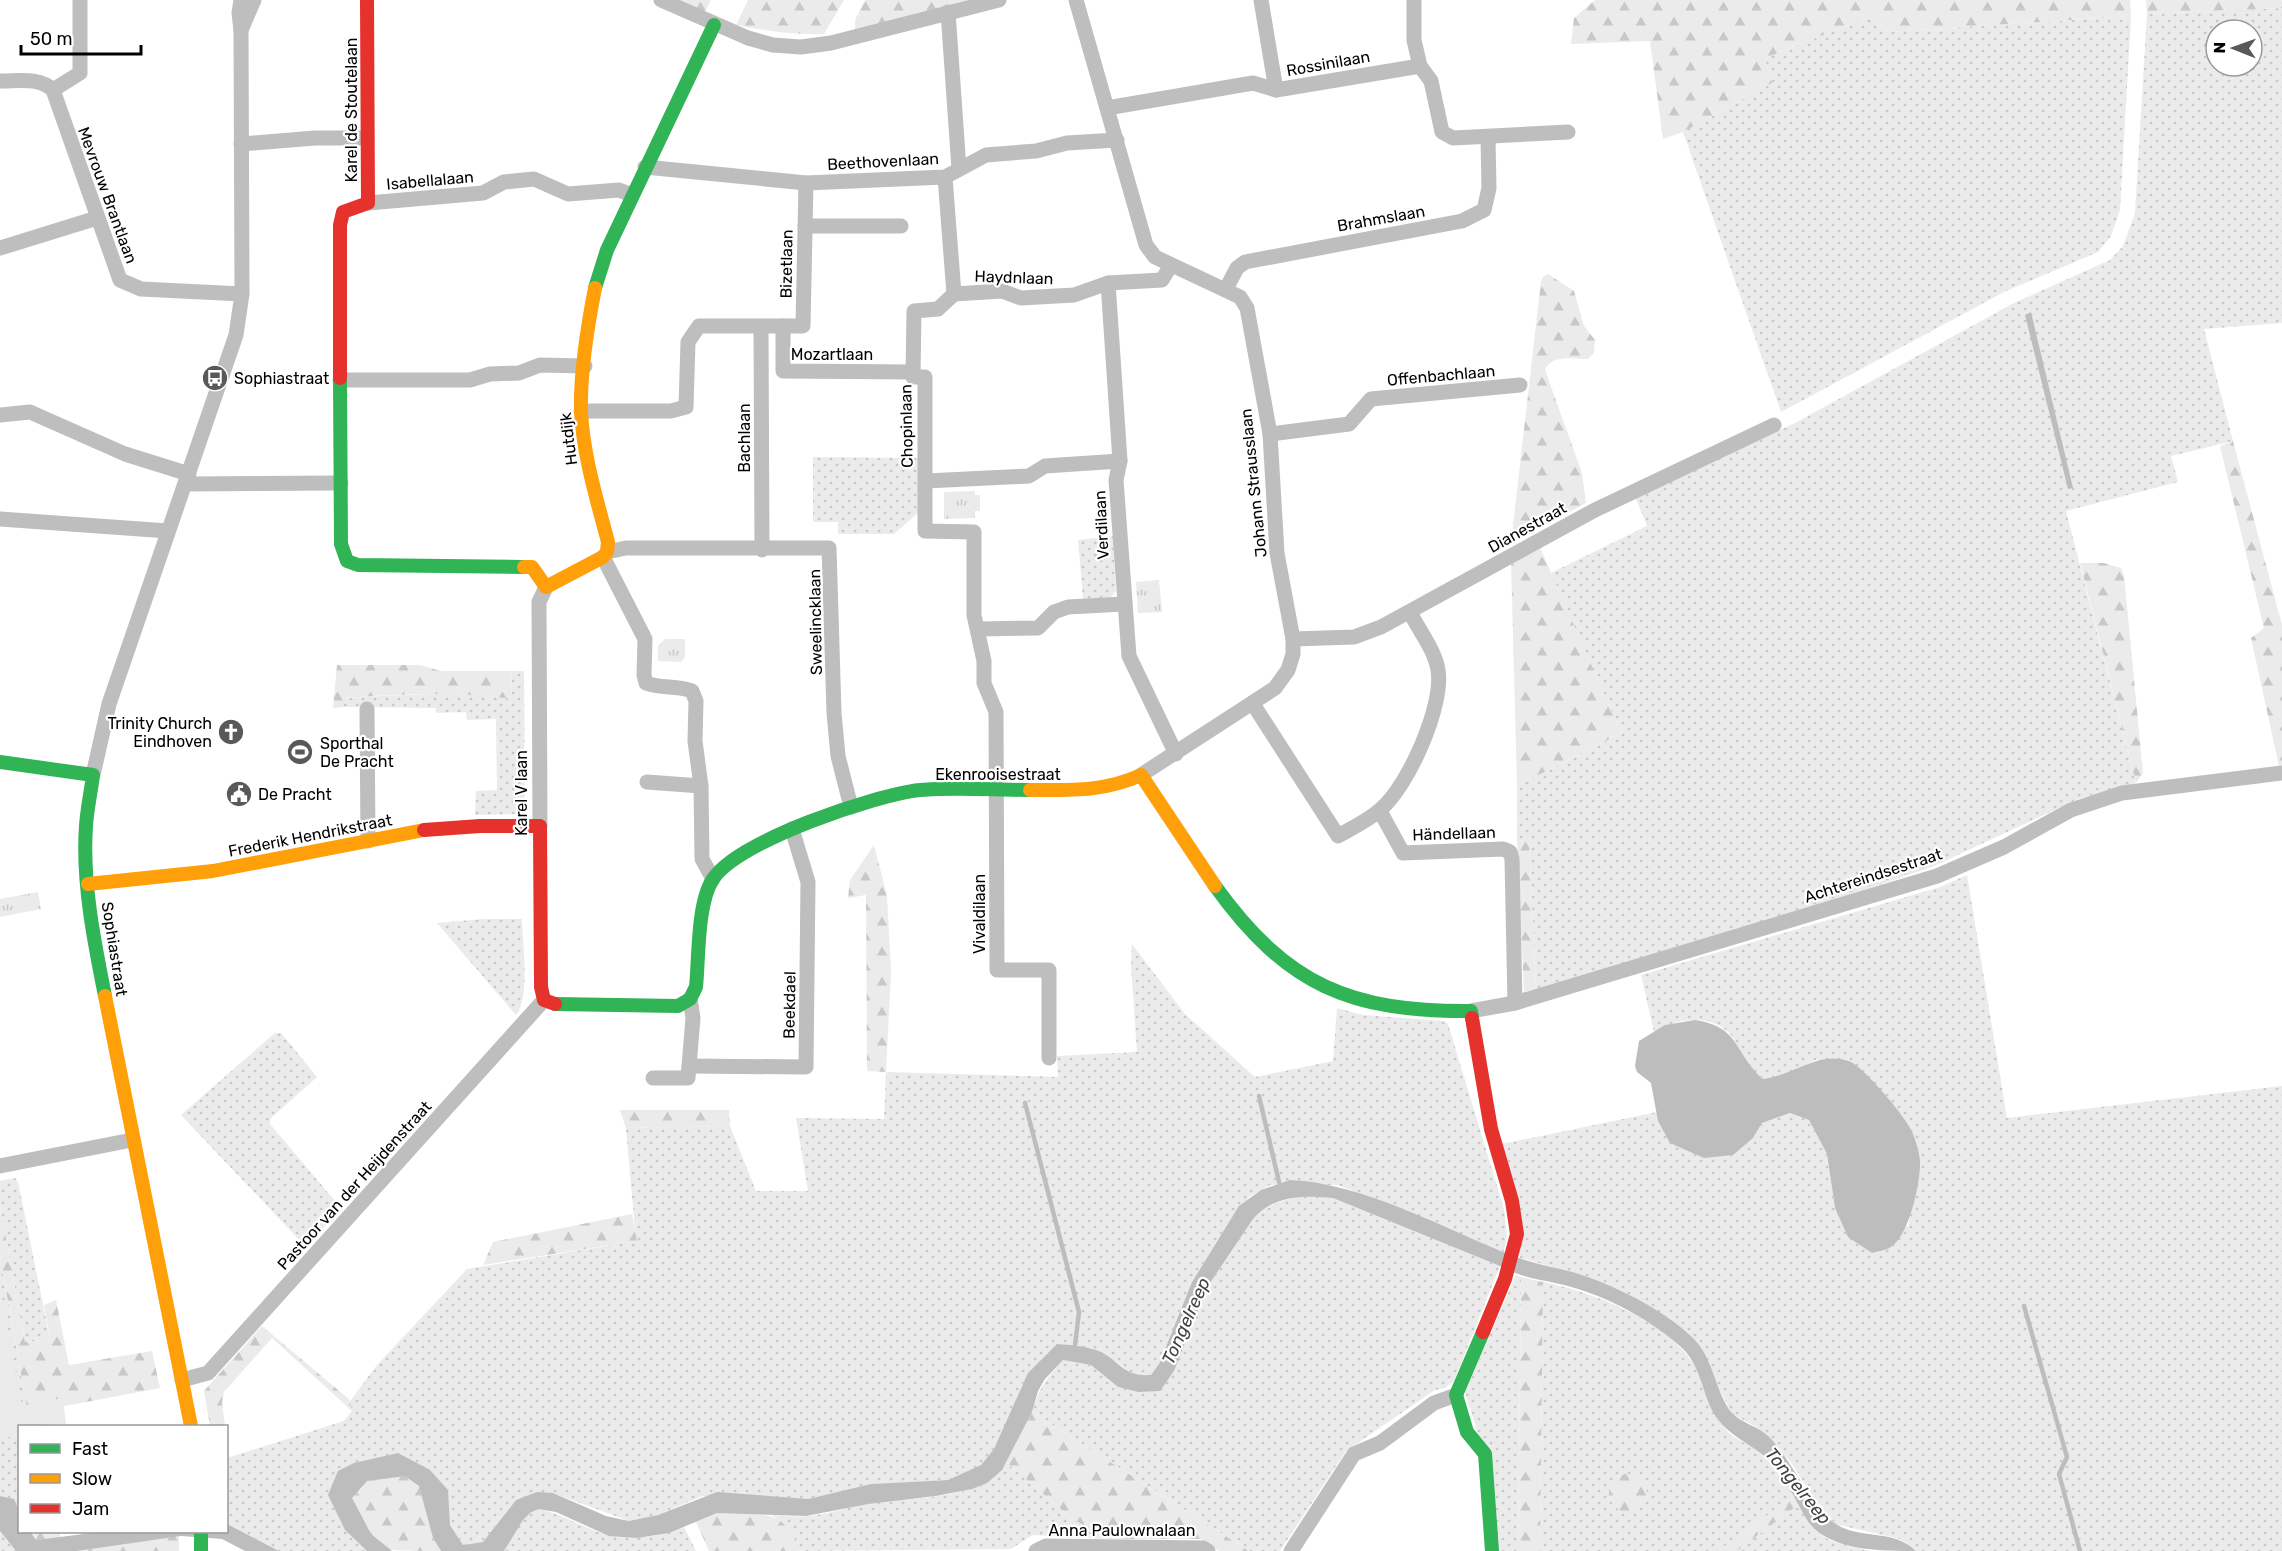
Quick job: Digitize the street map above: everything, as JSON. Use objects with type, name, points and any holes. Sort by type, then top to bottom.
[{"type":"street","points":[[0,81],[35,81],[46,84],[53,90],[80,73],[80,0]]},
{"type":"street","name":"Sophiastraat","points":[[191,1425],[96,953],[88,884],[86,827],[93,775],[109,704],[229,359],[242,294],[241,30],[238,13],[241,0]]},
{"type":"street","name":"Sophiastraat","points":[[241,30],[254,0]]},
{"type":"street","name":"Karel de Stoutelaan","points":[[367,0],[368,203],[343,212],[340,225],[340,544],[347,561],[358,565],[532,567],[546,587]]},
{"type":"street","points":[[661,0],[714,25],[773,45],[801,47],[831,43],[999,0]]},
{"type":"street","name":"Johann Strausslaan","points":[[1076,0],[1146,245],[1155,258],[1240,297],[1246,308],[1270,434],[1277,553],[1293,639],[1293,654],[1288,670],[1275,688],[1141,775]]},
{"type":"street","points":[[1261,0],[1276,90]]},
{"type":"street","points":[[1414,0],[1414,40],[1420,66],[1431,81],[1442,132],[1453,138],[1488,138],[1568,132]]},
{"type":"street","points":[[948,12],[959,169]]},
{"type":"street","name":"Hutdijk","points":[[713,879],[702,859],[701,786],[695,741],[696,701],[692,691],[646,682],[644,675],[645,639],[605,554],[608,542],[589,466],[581,411],[595,288],[607,250],[714,25]]},
{"type":"street","name":"Rossinilaan","points":[[1107,108],[1253,82],[1276,90],[1420,66]]},
{"type":"street","name":"Mevrouw Brantlaan","points":[[53,90],[114,270],[120,280],[129,286],[242,294]]},
{"type":"street","points":[[241,144],[315,138],[367,138]]},
{"type":"street","name":"Brahmslaan","points":[[1226,290],[1237,268],[1245,262],[1462,221],[1484,210],[1489,188],[1488,138]]},
{"type":"street","name":"Beethovenlaan","points":[[645,168],[806,183],[945,177],[986,155],[1036,151],[1067,143],[1117,140]]},
{"type":"street","points":[[945,177],[954,294]]},
{"type":"street","name":"Isabellalaan","points":[[368,203],[483,193],[504,182],[534,179],[568,194],[619,190],[632,195]]},
{"type":"street","name":"Bizetlaan","points":[[783,326],[803,326],[806,183]]},
{"type":"street","points":[[0,248],[97,218]]},
{"type":"street","points":[[805,226],[901,226]]},
{"type":"street","name":"Haydnlaan","points":[[954,294],[1002,291],[1022,298],[1074,295],[1108,283],[1162,280],[1171,265]]},
{"type":"street","name":"Verdilaan","points":[[1108,283],[1120,461],[1116,480],[1129,656],[1176,754]]},
{"type":"street","name":"Chopinlaan","points":[[954,294],[938,309],[914,311],[913,376],[925,377],[925,531],[974,532],[975,615],[984,661],[984,683],[996,712],[997,790]]},
{"type":"street","name":"Mozartlaan","points":[[581,411],[672,411],[686,407],[688,342],[699,326],[783,326],[783,371],[913,372]]},
{"type":"street","name":"Bachlaan","points":[[761,327],[762,550]]},
{"type":"street","points":[[340,380],[470,380],[490,374],[519,373],[540,364],[585,366]]},
{"type":"street","name":"Offenbachlaan","points":[[1270,434],[1349,424],[1371,399],[1520,385]]},
{"type":"street","points":[[0,415],[30,412],[187,479],[340,483]]},
{"type":"street","name":"Dianestraat","points":[[1293,639],[1354,637],[1410,612],[1595,510],[1774,425]]},
{"type":"street","points":[[926,481],[1029,476],[1045,466],[1120,461]]},
{"type":"street","points":[[0,519],[168,531]]},
{"type":"street","name":"Sweelincklaan","points":[[605,554],[626,548],[762,550],[829,548],[835,724],[838,756],[851,807]]},
{"type":"street","points":[[546,587],[605,554]]},
{"type":"street","name":"Karel V laan","points":[[544,1000],[541,987],[539,602],[546,587]]},
{"type":"street","points":[[979,629],[1038,628],[1054,612],[1068,607],[1124,604]]},
{"type":"street","points":[[1253,704],[1338,836],[1380,811],[1389,801],[1416,756],[1438,694],[1438,671],[1431,650],[1410,612]]},
{"type":"street","points":[[367,709],[368,841]]},
{"type":"street","points":[[0,762],[93,775]]},
{"type":"street","name":"Achtereindsestraat","points":[[1471,1011],[1515,1004],[1937,876],[2004,847],[2071,810],[2122,793],[2282,773]]},
{"type":"street","points":[[1141,775],[1225,899],[1284,962],[1316,984],[1348,998],[1382,1006],[1471,1011],[1491,1129],[1512,1201],[1517,1234],[1505,1279],[1456,1395],[1467,1432],[1485,1454],[1492,1551]]},
{"type":"street","name":"Ekenrooisestraat","points":[[690,999],[696,987],[705,895],[713,879],[728,862],[792,829],[884,796],[921,790],[1094,790],[1119,784],[1141,775]]},
{"type":"street","points":[[647,782],[701,786]]},
{"type":"street","name":"Vivaldilaan","points":[[997,790],[997,970],[1048,970],[1049,1058]]},
{"type":"street","name":"Händellaan","points":[[1380,811],[1403,853],[1503,849],[1510,852],[1515,1004]]},
{"type":"street","name":"Frederik Hendrikstraat","points":[[88,884],[213,871],[451,827],[540,826]]},
{"type":"street","name":"Beekdael","points":[[689,1066],[806,1067],[808,882],[792,829]]},
{"type":"street","points":[[544,1000],[561,1006],[678,1006],[690,999],[693,1018],[688,1078],[653,1078]]},
{"type":"street","name":"Pastoor van der Heijdenstraat","points":[[182,1380],[208,1372],[544,1000]]},
{"type":"street","points":[[0,1166],[132,1140]]},
{"type":"street","points":[[1291,1551],[1354,1454],[1380,1443],[1434,1403],[1456,1395]]},
{"type":"street","name":"Anna Paulownalaan","points":[[1036,1551],[1046,1546],[1203,1548],[1208,1551]]},
{"type":"green space","points":[[673,0],[711,0],[704,14]]},
{"type":"green space","points":[[748,0],[844,0],[824,34],[813,34],[780,32],[736,25]]},
{"type":"green space","points":[[865,0],[981,0],[855,31],[855,20]]},
{"type":"green space","points":[[1595,0],[2130,0],[2131,16],[1887,32],[1875,18],[1869,17],[1768,57],[1766,62],[1772,83],[1683,132],[1663,139],[1650,41],[1571,44],[1574,18]]},
{"type":"green space","points":[[2146,0],[2282,0],[2282,8],[2147,14]]},
{"type":"green space","points":[[2282,8],[2282,323],[2204,329],[2233,441],[2171,456],[2178,482],[2066,511],[2136,783],[2078,799],[1934,866],[1816,907],[1584,980],[1536,989],[1529,842],[1517,841],[1517,786],[1621,733],[1551,573],[1647,526],[1635,496],[1795,423],[2014,303],[2110,260],[2123,246],[2135,213],[2147,14]]},
{"type":"green space","points":[[2131,16],[2120,210],[2111,236],[2098,252],[2006,291],[1781,412],[1683,132],[1772,83],[1766,62],[1768,57],[1869,17],[1875,18],[1887,32]]},
{"type":"green space","points":[[1548,274],[1574,291],[1584,326],[1595,340],[1594,353],[1588,359],[1558,359],[1548,365],[1545,370],[1582,473],[1586,503],[1511,543],[1541,281]]},
{"type":"green space","points":[[2233,441],[2282,625],[2282,765],[2279,766],[2251,638],[2264,628],[2220,446]]},
{"type":"green space","points":[[813,457],[918,458],[918,513],[894,534],[838,534],[838,522],[813,522]]},
{"type":"green space","points":[[975,491],[975,495],[980,495],[980,511],[975,511],[975,518],[944,519],[944,492]]},
{"type":"green space","points":[[1113,536],[1116,591],[1110,598],[1083,599],[1078,540]]},
{"type":"green space","points":[[1539,545],[1621,733],[1517,786],[1511,559]]},
{"type":"green space","points":[[2080,563],[2104,563],[2121,568],[2124,575],[2143,773],[2136,783]]},
{"type":"green space","points":[[1159,580],[1162,612],[1138,613],[1136,582]]},
{"type":"green space","points":[[665,639],[685,639],[685,657],[681,662],[658,661],[658,646]]},
{"type":"green space","points":[[337,665],[420,665],[441,671],[511,671],[512,699],[449,694],[386,695],[344,698],[344,707],[333,708]]},
{"type":"green space","points":[[511,671],[524,671],[525,811],[520,814],[475,815],[476,791],[497,790],[496,719],[467,720],[466,712],[436,713],[436,708],[344,707],[344,698],[428,694],[512,699]]},
{"type":"green space","points":[[1517,841],[1529,842],[1536,989],[1524,992]]},
{"type":"green space","points":[[874,845],[887,896],[891,972],[886,1072],[867,1071],[866,895],[848,898],[850,880]]},
{"type":"green space","points":[[1967,875],[2007,1118],[2282,1086],[2282,1551],[1916,1551],[1900,1539],[1835,1524],[1817,1503],[1790,1461],[1755,1426],[1732,1414],[1694,1339],[1671,1320],[1621,1292],[1582,1275],[1520,1258],[1502,1144],[1657,1112],[1658,1121],[1753,1138],[1762,1123],[1790,1113],[1809,1120],[1827,1154],[1835,1208],[1908,1227],[1920,1161],[1818,1059],[1778,1077],[1763,1079],[1746,1062],[1729,1033],[1712,1023],[1682,1021],[1654,1032],[1641,975],[1940,887]]},
{"type":"green space","points":[[38,892],[41,909],[0,917],[0,899]]},
{"type":"green space","points":[[483,919],[522,919],[525,969],[521,1006],[516,1015],[437,923]]},
{"type":"green space","points":[[1132,944],[1185,1014],[1255,1077],[1333,1061],[1337,1008],[1363,1015],[1444,1021],[1448,1024],[1504,1209],[1507,1234],[1504,1252],[1338,1185],[1270,1185],[1249,1197],[1217,1241],[1192,1282],[1159,1364],[1151,1375],[1129,1372],[1109,1359],[1047,1353],[1022,1385],[1016,1404],[994,1449],[981,1465],[948,1480],[871,1484],[808,1499],[702,1496],[658,1515],[629,1521],[553,1493],[516,1500],[483,1542],[463,1545],[450,1525],[447,1490],[345,1530],[367,1551],[279,1551],[228,1525],[228,1458],[344,1421],[352,1411],[348,1404],[377,1365],[467,1269],[636,1241],[626,1128],[730,1126],[756,1191],[808,1191],[796,1118],[884,1119],[886,1072],[1058,1077],[1057,1056],[1137,1052],[1131,966]]},
{"type":"green space","points":[[275,1033],[281,1033],[317,1077],[271,1118],[270,1124],[341,1208],[306,1247],[181,1115]]},
{"type":"green space","points":[[620,1110],[729,1110],[730,1126],[626,1128]]},
{"type":"green space","points":[[15,1178],[18,1182],[50,1339],[25,1342],[0,1205],[0,1181]]},
{"type":"green space","points":[[1307,1195],[1333,1198],[1500,1266],[1454,1381],[1445,1388],[1435,1390],[1346,1451],[1280,1551],[1249,1551],[1032,1412],[1044,1384],[1063,1360],[1091,1365],[1118,1387],[1138,1392],[1160,1390],[1206,1289],[1253,1219],[1271,1205]]},
{"type":"green space","points":[[0,1205],[25,1342],[50,1339],[44,1305],[56,1300],[69,1365],[152,1351],[160,1388],[28,1413],[0,1256]]},
{"type":"green space","points":[[632,1214],[637,1241],[483,1265],[493,1242]]},
{"type":"green space","points":[[0,1256],[28,1413],[0,1419]]},
{"type":"green space","points":[[1516,1275],[1521,1277],[1518,1551],[1499,1551],[1478,1434],[1465,1392]]},
{"type":"green space","points":[[1521,1277],[1543,1282],[1540,1551],[1518,1551]]},
{"type":"green space","points":[[1543,1282],[1607,1301],[1649,1323],[1668,1336],[1684,1351],[1696,1368],[1723,1426],[1731,1435],[1752,1447],[1765,1458],[1794,1496],[1718,1551],[1540,1551]]},
{"type":"green space","points":[[0,1285],[22,1406],[63,1398],[66,1424],[18,1425],[18,1435],[0,1439]]},
{"type":"green space","points":[[262,1326],[350,1400],[352,1411],[272,1338],[224,1392],[222,1402],[225,1425],[210,1425],[204,1391]]},
{"type":"green space","points":[[1032,1412],[1249,1551],[1219,1551],[1201,1539],[1106,1539],[1070,1517],[1006,1462]]},
{"type":"green space","points":[[18,1432],[18,1508],[14,1499],[0,1496],[0,1436]]},
{"type":"green space","points":[[1006,1462],[1070,1517],[1106,1539],[1033,1535],[1011,1549],[800,1551],[788,1528],[772,1515],[809,1516],[868,1503],[923,1498],[963,1491],[995,1475]]},
{"type":"green space","points":[[1628,1474],[1641,1480],[1647,1493],[1641,1506],[1628,1512],[1615,1506],[1609,1493],[1615,1480]]},
{"type":"green space","points":[[405,1476],[419,1485],[433,1538],[441,1551],[390,1550],[371,1534],[358,1513],[352,1498],[367,1481]]},
{"type":"green space","points":[[1794,1496],[1799,1504],[1737,1551],[1718,1551]]},
{"type":"green space","points":[[1799,1504],[1820,1534],[1845,1545],[1871,1551],[1737,1551]]},
{"type":"green space","points":[[538,1509],[614,1536],[649,1536],[684,1527],[696,1551],[504,1551],[522,1521]]},
{"type":"green space","points":[[717,1513],[772,1517],[788,1528],[800,1551],[709,1551],[696,1522]]},
{"type":"green space","points":[[0,1531],[16,1551],[0,1551]]},
{"type":"green space","points":[[33,1533],[60,1533],[60,1538],[36,1540]]},
{"type":"green space","points":[[179,1536],[179,1551],[77,1551]]},
{"type":"water","points":[[2031,312],[2073,488],[2068,489],[2025,315]]},
{"type":"water","points":[[1695,1020],[1721,1028],[1735,1042],[1753,1069],[1763,1079],[1817,1061],[1839,1059],[1857,1066],[1875,1084],[1910,1127],[1920,1160],[1916,1195],[1908,1222],[1896,1242],[1887,1249],[1872,1253],[1848,1237],[1835,1208],[1827,1154],[1809,1120],[1790,1113],[1762,1123],[1753,1138],[1733,1155],[1704,1158],[1670,1143],[1658,1121],[1651,1083],[1637,1072],[1635,1066],[1639,1041],[1665,1025]]},
{"type":"water","name":"Tongelreep","points":[[1290,1180],[1318,1183],[1376,1199],[1516,1257],[1596,1280],[1654,1309],[1681,1327],[1699,1345],[1731,1412],[1770,1438],[1819,1508],[1828,1517],[1845,1529],[1897,1539],[1916,1551],[1858,1548],[1831,1540],[1819,1533],[1810,1524],[1782,1476],[1771,1462],[1732,1434],[1719,1421],[1709,1404],[1697,1370],[1687,1354],[1670,1338],[1633,1313],[1592,1294],[1511,1271],[1333,1198],[1311,1197],[1280,1201],[1261,1211],[1253,1219],[1206,1289],[1174,1371],[1160,1391],[1138,1392],[1118,1387],[1091,1365],[1063,1360],[1045,1379],[1038,1391],[1032,1412],[1002,1470],[987,1483],[972,1489],[868,1504],[806,1516],[717,1513],[669,1533],[637,1538],[609,1536],[556,1512],[538,1509],[523,1520],[504,1551],[441,1551],[433,1538],[419,1486],[405,1476],[367,1481],[352,1498],[371,1534],[392,1551],[367,1551],[345,1530],[328,1495],[338,1471],[354,1463],[398,1453],[430,1470],[448,1490],[450,1525],[463,1545],[483,1542],[516,1500],[537,1492],[553,1493],[606,1516],[629,1521],[658,1515],[717,1492],[808,1499],[871,1484],[948,1480],[981,1465],[994,1449],[1028,1373],[1057,1344],[1096,1350],[1133,1373],[1151,1375],[1159,1364],[1192,1282],[1239,1206],[1261,1190]]},
{"type":"water","points":[[0,1496],[14,1499],[18,1508],[18,1533],[32,1533],[36,1540],[92,1533],[228,1533],[228,1525],[279,1551],[245,1551],[222,1539],[181,1536],[77,1551],[16,1551],[0,1531]]},
{"type":"waterway","points":[[1259,1096],[1279,1182]]},
{"type":"waterway","points":[[1025,1103],[1079,1312],[1075,1345]]},
{"type":"waterway","points":[[2024,1306],[2067,1457],[2059,1474],[2080,1551]]},
{"type":"traffic: fast","points":[[595,288],[607,250],[714,25]]},
{"type":"traffic: fast","points":[[340,378],[341,544],[347,561],[358,565],[524,567]]},
{"type":"traffic: fast","points":[[0,762],[93,775],[86,826],[87,889],[105,996]]},
{"type":"traffic: fast","points":[[555,1004],[678,1006],[690,999],[696,987],[701,916],[713,879],[727,864],[777,835],[841,810],[920,790],[1030,790]]},
{"type":"traffic: fast","points":[[1215,886],[1268,948],[1296,970],[1325,986],[1356,998],[1390,1006],[1471,1011],[1472,1018]]},
{"type":"traffic: fast","points":[[1483,1332],[1456,1395],[1467,1432],[1485,1454],[1492,1551]]},
{"type":"traffic: fast","points":[[201,1533],[201,1551]]},
{"type":"traffic: slow","points":[[524,567],[532,567],[546,587],[603,557],[607,552],[608,542],[588,461],[581,411],[583,366],[595,288]]},
{"type":"traffic: slow","points":[[1030,790],[1073,790],[1100,787],[1114,785],[1141,775],[1215,886]]},
{"type":"traffic: slow","points":[[88,884],[213,871],[424,830]]},
{"type":"traffic: slow","points":[[105,996],[191,1425]]},
{"type":"traffic: jam","points":[[340,378],[340,225],[343,212],[368,203],[367,0]]},
{"type":"traffic: jam","points":[[424,830],[480,826],[540,826],[541,987],[544,1000],[555,1004]]},
{"type":"traffic: jam","points":[[1472,1018],[1491,1129],[1512,1201],[1517,1234],[1505,1279],[1483,1332]]},
{"type":"place","name":"Sophiastraat","points":[[215,378]]},
{"type":"place","name":"Trinity Church Eindhoven","points":[[231,732]]},
{"type":"place","name":"Sporthal De Pracht","points":[[300,752]]},
{"type":"place","name":"De Pracht","points":[[239,794]]}]
